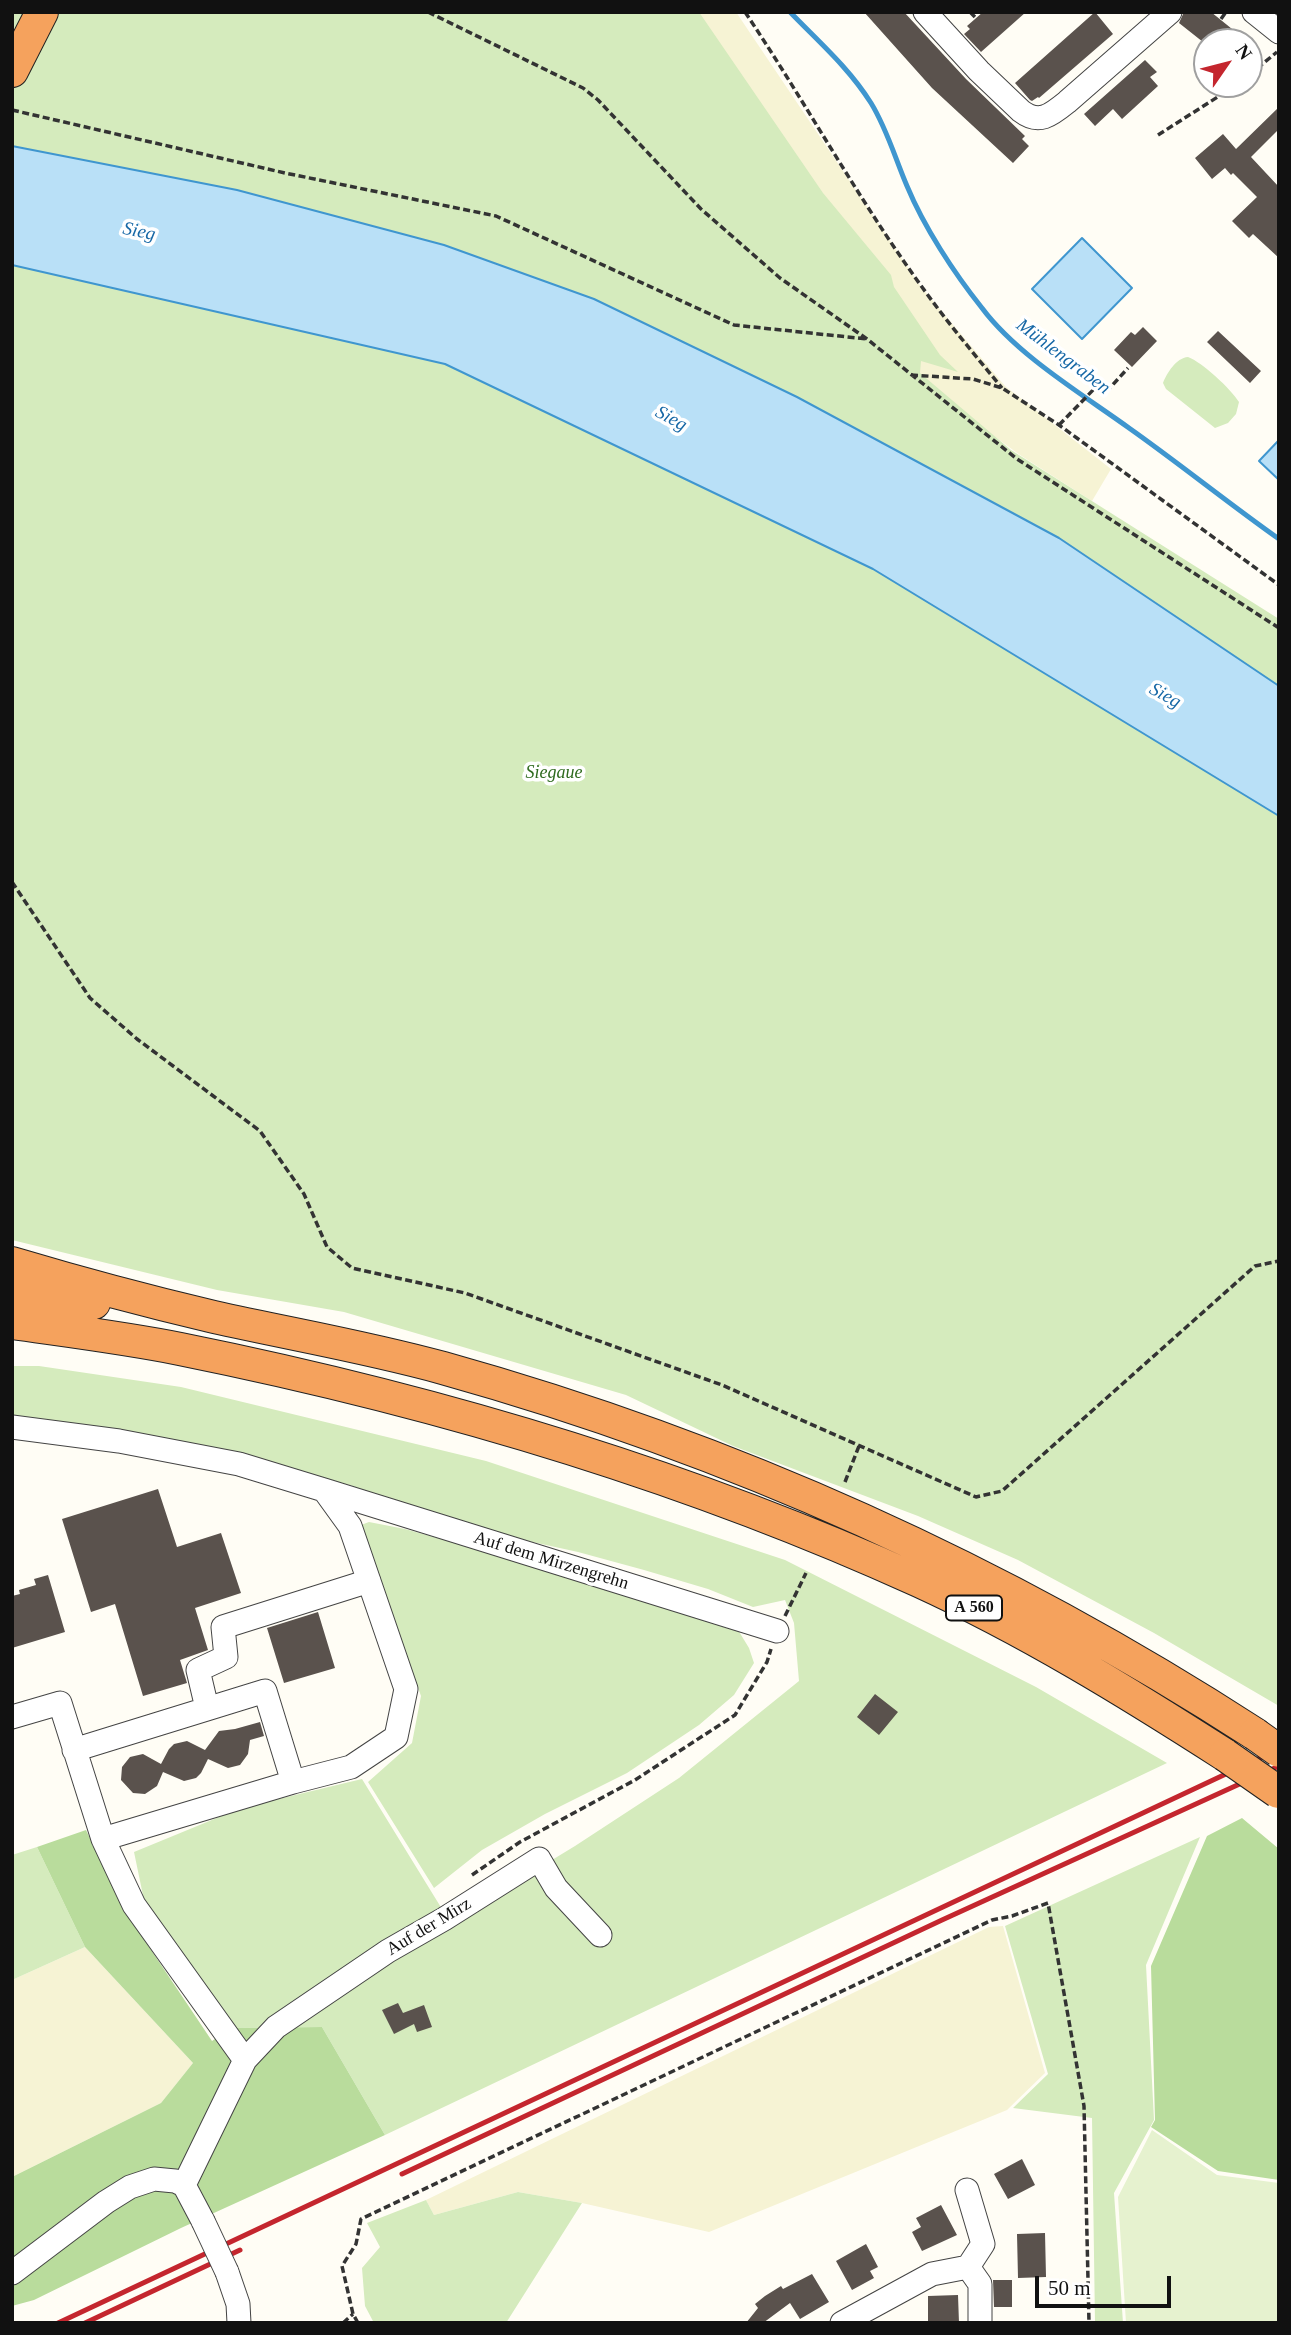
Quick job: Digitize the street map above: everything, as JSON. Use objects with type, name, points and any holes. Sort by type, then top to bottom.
[{"type":"highway","points":[[12,71],[42,12]]},
{"type":"highway","points":[[12,1263],[214,1317]]},
{"type":"highway","points":[[12,1293],[214,1317]]},
{"type":"highway","name":"A 560","points":[[214,1317],[328,1340],[467,1375],[554,1401],[664,1439],[773,1482],[882,1527],[1010,1589],[1135,1658],[1267,1742]]},
{"type":"highway","points":[[12,1323],[177,1348],[366,1390]]},
{"type":"highway","points":[[12,1345],[175,1363],[366,1390]]},
{"type":"highway","name":"A 560","points":[[366,1390],[538,1438],[705,1495],[814,1536],[921,1582],[1026,1634],[1127,1692],[1226,1755],[1278,1793]]},
{"type":"street","points":[[948,17],[979,71],[1027,116],[1041,119],[1067,102],[1170,12]]},
{"type":"street","points":[[1254,12],[1279,32]]},
{"type":"street","name":"Auf dem Mirzengrehn","points":[[12,1427],[120,1441],[239,1464],[777,1632]]},
{"type":"street","points":[[103,1839],[351,1767],[396,1737],[406,1689],[350,1526],[324,1490]]},
{"type":"street","points":[[207,1708],[198,1670],[226,1657],[223,1627],[369,1581]]},
{"type":"street","points":[[75,1750],[265,1691],[293,1782]]},
{"type":"street","points":[[12,1717],[60,1703],[103,1839],[134,1905],[245,2060]]},
{"type":"street","name":"Auf der Mirz","points":[[184,2185],[245,2060],[275,2027],[388,1951],[539,1859],[556,1888],[600,1935]]},
{"type":"street","points":[[12,2273],[130,2187],[154,2179],[176,2180],[184,2185],[227,2272],[236,2296],[239,2323]]},
{"type":"street","points":[[842,2323],[932,2274],[968,2267],[984,2244],[967,2190]]},
{"type":"street","points":[[968,2267],[981,2284],[980,2323]]},
{"type":"path","points":[[428,12],[583,88],[598,100],[701,209],[780,278],[867,339],[1017,459],[1279,628]]},
{"type":"path","points":[[746,12],[848,177],[922,287],[1002,388]]},
{"type":"path","points":[[948,17],[970,12]]},
{"type":"path","points":[[1221,19],[1226,12]]},
{"type":"path","points":[[1263,64],[1279,51]]},
{"type":"path","points":[[1158,135],[1216,98]]},
{"type":"path","points":[[12,110],[285,173],[496,216],[734,325],[867,339]]},
{"type":"path","points":[[1059,425],[1095,388],[1100,386],[1108,390],[1128,368]]},
{"type":"path","points":[[911,375],[973,379],[1002,388],[1059,425],[1279,585]]},
{"type":"path","points":[[12,883],[90,998],[137,1039],[260,1131],[304,1194],[327,1247],[352,1268],[465,1293],[722,1385],[976,1496],[1002,1491],[1255,1266],[1279,1261]]},
{"type":"path","points":[[845,1482],[859,1446]]},
{"type":"path","points":[[469,1877],[520,1842],[635,1780],[735,1715],[767,1662],[777,1632],[806,1573]]},
{"type":"path","points":[[358,2323],[353,2314],[342,2266],[356,2244],[361,2219],[992,1920],[1013,1916],[1048,1903],[1084,2106],[1089,2323]]},
{"type":"path","points":[[343,2323],[353,2314]]},
{"type":"shaded area","points":[[440,12],[736,12],[921,287],[1005,386],[1111,469],[1092,501],[976,423]]},
{"type":"shaded area","points":[[1003,1926],[1045,2073],[1007,2110],[709,2232],[582,2203],[518,2192],[434,2215],[426,2200],[989,1927]]},
{"type":"shaded area","points":[[85,1947],[193,2063],[161,2103],[12,2177],[12,1980]]},
{"type":"green space","name":"Siegaue","points":[[12,12],[699,12],[823,193],[891,275],[894,287],[940,355],[958,372],[921,361],[920,373],[1011,450],[1279,619],[1279,1706],[1154,1633],[1018,1560],[918,1516],[733,1446],[626,1395],[344,1312],[217,1290],[12,1240]]},
{"type":"green space","points":[[1188,357],[1216,377],[1239,402],[1236,414],[1228,423],[1215,428],[1166,389],[1163,383],[1170,371],[1176,363]]},
{"type":"green space","points":[[12,1366],[39,1366],[181,1387],[486,1461],[785,1560],[1036,1687],[1167,1763],[385,2135],[322,2027],[231,2028],[145,1905],[134,1852],[241,1808],[362,1779],[450,1922],[575,1846],[679,1778],[799,1681],[794,1623],[785,1600],[753,1607],[708,1589],[644,1570],[496,1534],[429,1514],[350,1485],[12,1418]]},
{"type":"green space","points":[[369,1522],[405,1529],[574,1576],[735,1625],[749,1648],[754,1663],[734,1695],[699,1725],[627,1773],[545,1814],[482,1850],[434,1888],[368,1782],[412,1743],[421,1696],[361,1525]]},
{"type":"green space","points":[[1242,1818],[1279,1849],[1279,2180],[1218,2171],[1151,2127],[1155,2120],[1151,1966],[1207,1836]]},
{"type":"green space","points":[[86,1830],[125,1911],[212,2041],[231,2028],[322,2027],[385,2135],[181,2228],[34,2300],[12,2306],[12,2177],[161,2103],[193,2063],[85,1947],[37,1847]]},
{"type":"green space","points":[[1200,1837],[1146,1965],[1154,2120],[1114,2193],[1123,2323],[1095,2323],[1092,2118],[1013,2108],[1048,2074],[1005,1926]]},
{"type":"green space","points":[[37,1847],[85,1947],[12,1980],[12,1855]]},
{"type":"green space","points":[[1152,2130],[1217,2175],[1279,2183],[1279,2323],[1126,2323],[1118,2197]]},
{"type":"green space","points":[[518,2192],[582,2203],[506,2323],[374,2323],[365,2306],[362,2268],[380,2247],[367,2223],[426,2200],[434,2215]]},
{"type":"water","name":"Sieg","points":[[12,146],[237,190],[444,245],[594,299],[797,397],[1059,538],[1279,686],[1279,816],[873,569],[445,364],[12,265]]},
{"type":"water","points":[[1082,238],[1132,288],[1082,339],[1032,289]]},
{"type":"water","points":[[1279,440],[1279,480],[1259,461]]},
{"type":"building","points":[[864,12],[904,12],[966,79],[1025,136],[1022,139],[1029,146],[1013,163],[932,88]]},
{"type":"building","points":[[983,12],[1026,12],[981,52],[964,34],[970,29],[967,26]]},
{"type":"building","points":[[1095,12],[1113,34],[1039,98],[1030,100],[1015,83]]},
{"type":"building","points":[[1184,12],[1211,12],[1231,28],[1193,28],[1193,34],[1179,23]]},
{"type":"building","points":[[1145,60],[1157,72],[1150,77],[1158,86],[1122,119],[1113,109],[1095,126],[1084,114]]},
{"type":"building","points":[[1279,107],[1279,129],[1251,157],[1279,187],[1279,258],[1253,234],[1249,238],[1232,221],[1257,197],[1225,168],[1212,179],[1195,158],[1223,134],[1236,149]]},
{"type":"building","points":[[1143,327],[1157,341],[1132,367],[1114,350],[1131,332],[1135,335]]},
{"type":"building","points":[[1218,331],[1261,371],[1250,383],[1207,342]]},
{"type":"building","points":[[158,1489],[177,1547],[221,1533],[241,1593],[195,1608],[208,1650],[180,1660],[187,1683],[143,1696],[115,1604],[91,1612],[62,1519]]},
{"type":"building","points":[[48,1575],[65,1632],[12,1648],[12,1596],[20,1594],[19,1590],[36,1585],[34,1579]]},
{"type":"building","points":[[318,1612],[335,1668],[284,1683],[267,1628]]},
{"type":"building","points":[[875,1694],[898,1712],[879,1735],[857,1717]]},
{"type":"building","points":[[260,1722],[264,1736],[250,1740],[248,1754],[240,1765],[228,1768],[208,1759],[196,1778],[184,1781],[163,1772],[157,1786],[145,1794],[133,1793],[121,1780],[122,1767],[130,1757],[143,1754],[161,1764],[174,1744],[187,1741],[205,1750],[219,1731]]},
{"type":"building","points":[[398,2003],[403,2013],[424,2005],[432,2027],[417,2032],[414,2024],[394,2034],[382,2010]]},
{"type":"building","points":[[1022,2159],[1035,2185],[1008,2199],[994,2174]]},
{"type":"building","points":[[941,2205],[957,2235],[922,2251],[912,2232],[921,2227],[916,2218]]},
{"type":"building","points":[[1045,2233],[1046,2277],[1018,2278],[1017,2234]]},
{"type":"building","points":[[866,2244],[878,2267],[870,2271],[874,2278],[852,2290],[836,2261]]},
{"type":"building","points":[[812,2274],[829,2302],[800,2319],[790,2303],[763,2323],[746,2323],[758,2308],[755,2304],[765,2296],[781,2286],[783,2289]]},
{"type":"building","points":[[993,2280],[1012,2280],[1012,2307],[994,2307]]},
{"type":"building","points":[[958,2295],[959,2323],[928,2323],[928,2296]]},
{"type":"waterway","name":"Mühlengraben","points":[[790,12],[843,67],[871,103],[914,202],[940,249],[996,325],[1051,373],[1279,539]]},
{"type":"railway","points":[[58,2323],[1279,1749]]},
{"type":"railway","points":[[402,2174],[942,1920],[1279,1766]]},
{"type":"railway","points":[[85,2323],[240,2250]]}]
